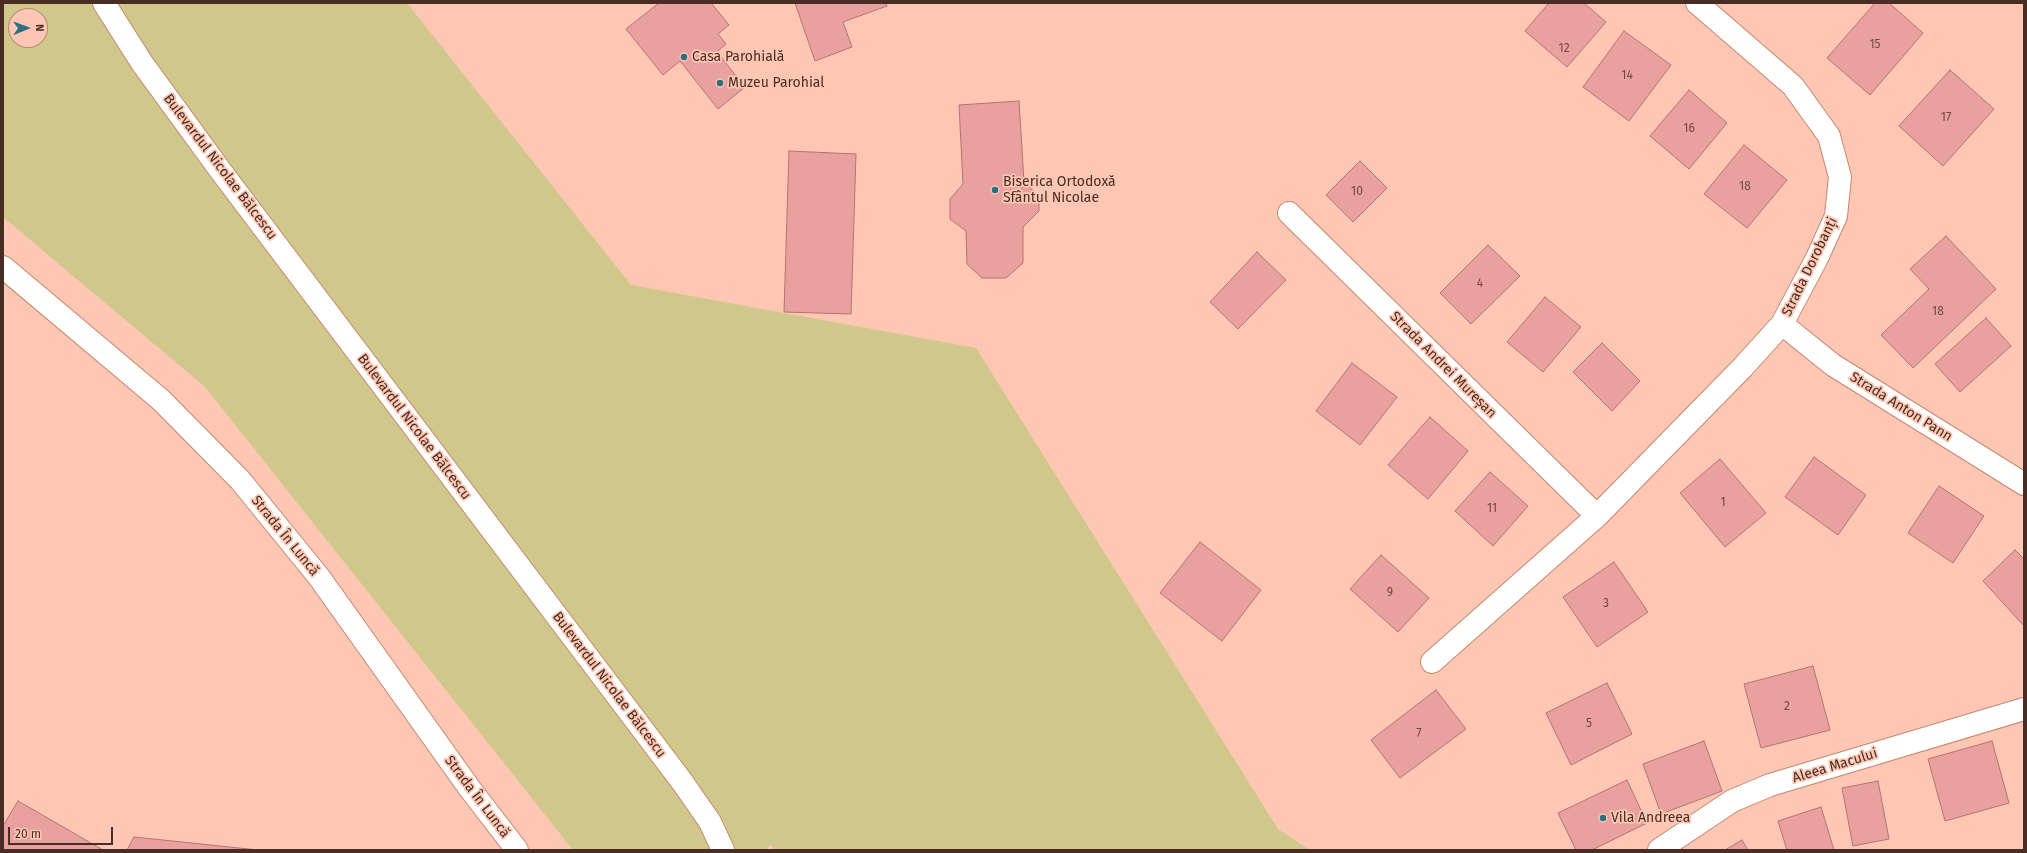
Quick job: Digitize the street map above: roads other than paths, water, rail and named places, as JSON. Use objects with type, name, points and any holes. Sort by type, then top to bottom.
[{"type":"street","name":"Bulevardul Nicolae Bălcescu","points":[[104,3],[142,62],[220,170],[683,783],[710,822],[723,850]]},
{"type":"street","name":"Strada Dorobanți","points":[[1697,3],[1793,86],[1829,136],[1840,177],[1836,216],[1817,258],[1782,324]]},
{"type":"street","name":"Strada Andrei Mureșan","points":[[1289,213],[1597,516]]},
{"type":"street","name":"Strada În Luncă","points":[[3,267],[161,400],[240,480],[319,577],[461,776],[517,850]]},
{"type":"street","name":"Strada Anton Pann","points":[[1782,324],[1832,365],[2024,484]]},
{"type":"street","points":[[1432,662],[1597,516],[1743,367],[1782,324]]},
{"type":"street","name":"Aleea Macului","points":[[1659,850],[1732,801],[1770,785],[2024,709]]},
{"type":"place","name":"Casa Parohială","points":[[684,57]]},
{"type":"place","name":"Muzeu Parohial","points":[[720,83]]},
{"type":"place","name":"Biserica Ortodoxă Sfântul Nicolae","points":[[995,190]]},
{"type":"place","name":"Vila Andreea","points":[[1603,818]]}]
